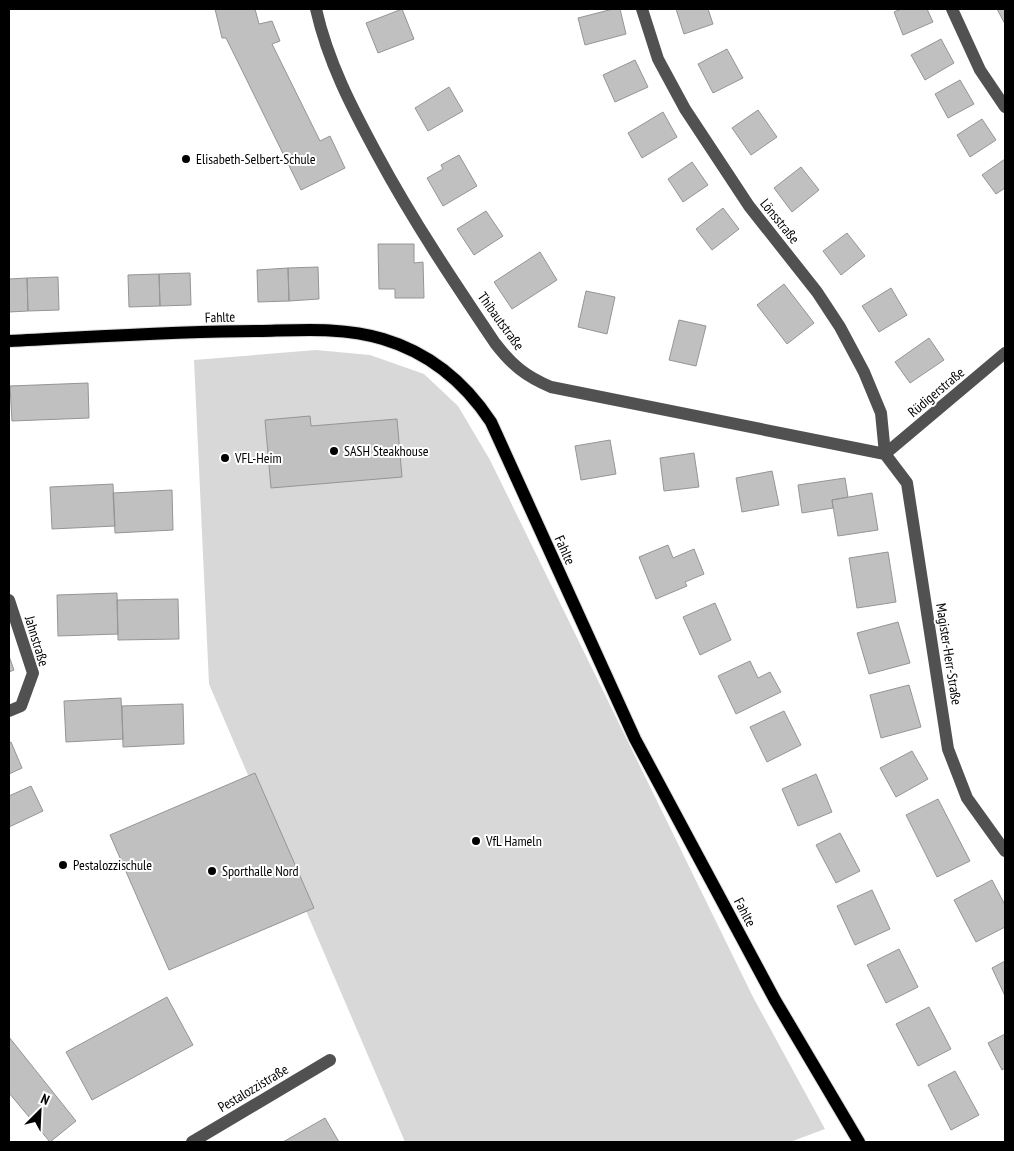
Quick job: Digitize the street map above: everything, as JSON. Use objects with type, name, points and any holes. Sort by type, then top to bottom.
[{"type":"main road","name":"Fahlte","points":[[9,341],[217,331],[321,330],[357,333],[390,341],[429,358],[452,374],[476,399],[490,422],[634,739],[776,1000],[859,1142]]},
{"type":"street","name":"Thibautstraße","points":[[316,9],[332,65],[347,100],[412,218],[495,343],[508,360],[529,378],[551,387],[885,454]]},
{"type":"street","name":"Lönsstraße","points":[[642,9],[658,58],[685,109],[749,206],[817,292],[844,334],[864,372],[881,413],[885,454]]},
{"type":"street","points":[[952,9],[980,70],[1005,107]]},
{"type":"street","name":"Rüdigerstraße","points":[[885,454],[1005,353]]},
{"type":"street","name":"Magister-Herr-Straße","points":[[885,454],[907,483],[948,749],[967,798],[1005,850]]},
{"type":"street","name":"Jahnstraße","points":[[9,600],[33,673],[21,706],[9,710]]},
{"type":"street","name":"Pestalozzistraße","points":[[197,1141],[330,1060]]},
{"type":"shaded area","name":"VfL Hameln","points":[[316,350],[370,355],[424,374],[458,406],[490,460],[753,997],[825,1129],[790,1142],[405,1142],[209,684],[194,360]]},
{"type":"building","points":[[215,9],[255,9],[259,24],[272,21],[280,41],[272,44],[320,141],[330,136],[345,168],[301,190],[226,38],[222,38]]},
{"type":"building","points":[[402,9],[414,39],[378,53],[366,23]]},
{"type":"building","points":[[620,9],[626,34],[585,45],[578,18]]},
{"type":"building","points":[[676,9],[708,9],[713,24],[684,34]]},
{"type":"building","points":[[901,9],[927,9],[933,22],[903,35],[894,12]]},
{"type":"building","points":[[997,9],[1005,9],[1005,24]]},
{"type":"building","points":[[941,39],[954,63],[925,80],[911,55]]},
{"type":"building","points":[[727,49],[743,78],[713,93],[698,64]]},
{"type":"building","points":[[635,60],[648,87],[615,102],[603,75]]},
{"type":"building","points":[[960,80],[974,104],[948,118],[935,94]]},
{"type":"building","points":[[449,87],[463,111],[428,131],[415,108]]},
{"type":"building","points":[[758,110],[777,137],[751,155],[732,128]]},
{"type":"building","points":[[663,112],[677,137],[642,158],[628,133]]},
{"type":"building","points":[[982,119],[996,140],[970,157],[957,135]]},
{"type":"building","points":[[459,155],[477,186],[443,206],[427,178],[443,169],[441,165]]},
{"type":"building","points":[[1005,159],[1005,188],[996,194],[982,175]]},
{"type":"building","points":[[692,162],[708,185],[683,202],[668,179]]},
{"type":"building","points":[[801,167],[819,190],[792,212],[774,188]]},
{"type":"building","points":[[723,208],[739,229],[712,250],[696,229]]},
{"type":"building","points":[[486,211],[503,236],[474,255],[457,229]]},
{"type":"building","points":[[847,233],[865,256],[841,275],[823,251]]},
{"type":"building","points":[[378,244],[414,244],[414,263],[423,262],[424,298],[395,298],[395,289],[379,289]]},
{"type":"building","points":[[540,252],[557,280],[512,309],[494,282]]},
{"type":"building","points":[[318,267],[319,299],[289,301],[288,268]]},
{"type":"building","points":[[288,268],[289,301],[258,302],[257,270]]},
{"type":"building","points":[[190,273],[191,305],[160,306],[159,274]]},
{"type":"building","points":[[159,274],[160,306],[129,307],[128,275]]},
{"type":"building","points":[[58,277],[59,310],[28,311],[27,278]]},
{"type":"building","points":[[27,278],[28,311],[9,312],[9,279]]},
{"type":"building","points":[[784,284],[814,323],[787,344],[757,305]]},
{"type":"building","points":[[891,288],[907,315],[879,332],[862,306]]},
{"type":"building","points":[[586,291],[615,297],[607,334],[578,327]]},
{"type":"building","points":[[679,320],[706,326],[696,366],[669,360]]},
{"type":"building","points":[[929,338],[944,360],[910,383],[895,362]]},
{"type":"building","points":[[88,383],[89,418],[12,421],[10,386]]},
{"type":"building","name":"SASH Steakhouse","points":[[310,416],[311,426],[397,419],[402,477],[271,488],[265,420]]},
{"type":"building","points":[[610,440],[616,474],[581,480],[575,446]]},
{"type":"building","points":[[694,453],[699,487],[664,491],[660,458]]},
{"type":"building","points":[[772,471],[779,505],[742,512],[736,478]]},
{"type":"building","points":[[845,478],[848,497],[832,500],[833,508],[802,513],[798,485]]},
{"type":"building","points":[[113,484],[115,526],[52,529],[50,487]]},
{"type":"building","points":[[172,490],[173,530],[115,533],[113,493]]},
{"type":"building","points":[[872,493],[878,530],[838,536],[832,500]]},
{"type":"building","points":[[668,545],[673,558],[694,549],[704,574],[685,582],[687,586],[656,599],[639,557]]},
{"type":"building","points":[[888,552],[896,602],[857,608],[849,558]]},
{"type":"building","points":[[117,593],[118,634],[58,636],[57,595]]},
{"type":"building","points":[[178,599],[179,639],[118,640],[117,600]]},
{"type":"building","points":[[715,603],[731,640],[700,655],[683,617]]},
{"type":"building","points":[[898,622],[910,663],[869,674],[857,633]]},
{"type":"building","points":[[9,656],[14,670],[9,672]]},
{"type":"building","points":[[750,661],[758,678],[770,672],[781,692],[736,714],[718,676]]},
{"type":"building","points":[[909,685],[921,727],[881,738],[870,695]]},
{"type":"building","points":[[121,698],[123,739],[66,742],[64,701]]},
{"type":"building","points":[[183,704],[184,744],[123,747],[122,706]]},
{"type":"building","points":[[784,711],[801,745],[767,762],[750,727]]},
{"type":"building","points":[[11,742],[22,768],[9,774],[9,743]]},
{"type":"building","points":[[912,751],[928,779],[896,797],[880,768]]},
{"type":"building","name":"Sporthalle Nord","points":[[255,773],[314,908],[169,970],[110,835]]},
{"type":"building","points":[[816,774],[832,812],[798,826],[782,789]]},
{"type":"building","points":[[31,786],[43,811],[9,827],[9,796]]},
{"type":"building","points":[[938,799],[970,861],[937,877],[906,815]]},
{"type":"building","points":[[840,833],[860,871],[836,883],[816,845]]},
{"type":"building","points":[[992,880],[1005,905],[1005,927],[976,942],[954,900]]},
{"type":"building","points":[[872,890],[890,929],[855,945],[837,906]]},
{"type":"building","points":[[899,949],[918,987],[886,1003],[867,965]]},
{"type":"building","points":[[1005,961],[1005,996],[992,968]]},
{"type":"building","points":[[167,997],[193,1045],[92,1100],[66,1052]]},
{"type":"building","points":[[929,1007],[951,1049],[918,1066],[896,1024]]},
{"type":"building","points":[[1005,1034],[1005,1068],[1002,1070],[988,1043]]},
{"type":"building","points":[[9,1037],[76,1121],[50,1142],[9,1093]]},
{"type":"building","points":[[955,1071],[979,1115],[951,1130],[928,1085]]},
{"type":"building","points":[[325,1118],[339,1142],[283,1142]]},
{"type":"place","name":"Elisabeth-Selbert-Schule","points":[[186,159]]},
{"type":"place","name":"SASH Steakhouse","points":[[334,451]]},
{"type":"place","name":"VFL-Heim","points":[[225,458]]},
{"type":"place","name":"VfL Hameln","points":[[476,841]]},
{"type":"place","name":"Pestalozzischule","points":[[63,865]]},
{"type":"place","name":"Sporthalle Nord","points":[[212,871]]}]
